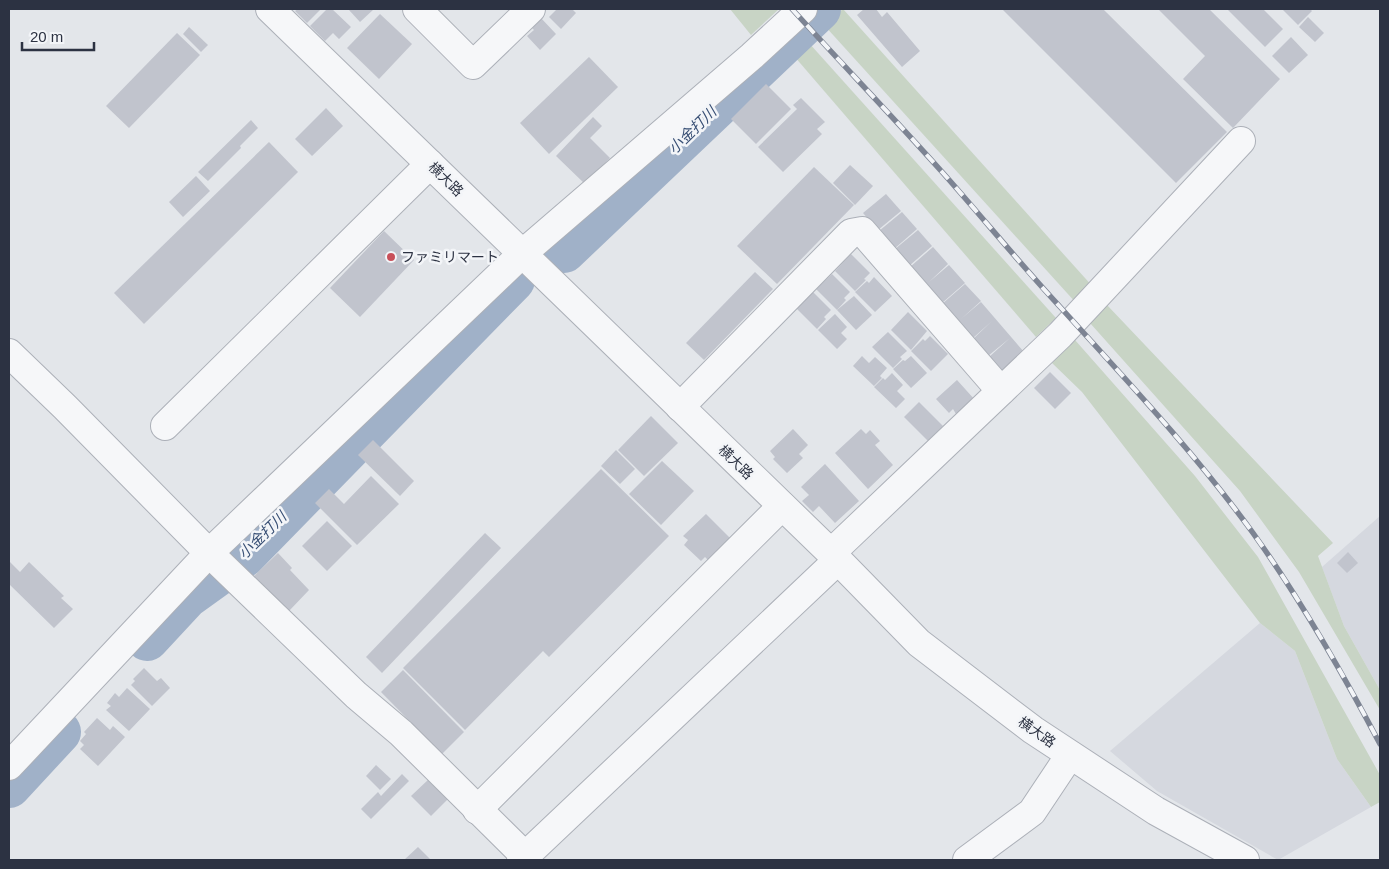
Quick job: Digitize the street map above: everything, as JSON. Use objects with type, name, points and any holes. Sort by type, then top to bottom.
[{"type":"street","name":"横大路","points":[[270,9],[835,557],[919,643],[1033,730],[1070,755],[1156,811],[1245,860]]},
{"type":"street","points":[[417,9],[473,65],[531,9]]},
{"type":"street","points":[[9,766],[209,552],[523,253],[752,56],[803,9]]},
{"type":"street","points":[[9,353],[356,695],[401,733],[523,858],[835,557],[1001,391],[1060,335],[1241,141]]},
{"type":"street","points":[[165,426],[430,164]]},
{"type":"street","points":[[680,406],[851,233],[862,232],[1001,391]]},
{"type":"street","points":[[477,810],[782,506]]},
{"type":"street","points":[[967,860],[1032,812],[1070,755]]},
{"type":"shaded area","points":[[1380,516],[1380,690],[1344,626],[1322,567]]},
{"type":"shaded area","points":[[1260,623],[1295,651],[1337,759],[1371,807],[1278,860],[1157,791],[1110,751]]},
{"type":"green space","points":[[730,9],[779,9],[751,35]]},
{"type":"green space","points":[[843,9],[1094,288],[1077,304],[824,25]]},
{"type":"green space","points":[[809,43],[1056,318],[1036,337],[794,56]]},
{"type":"green space","points":[[1107,305],[1333,543],[1318,556],[1344,626],[1380,690],[1380,710],[1299,572],[1240,491],[1090,323]]},
{"type":"green space","points":[[1075,340],[1195,476],[1258,557],[1380,775],[1380,802],[1371,807],[1337,759],[1295,651],[1260,623],[1082,392],[1052,363]]},
{"type":"building","points":[[298,9],[321,9],[307,23],[295,11]]},
{"type":"building","points":[[327,9],[332,9],[351,27],[339,39],[333,33],[325,41],[310,26]]},
{"type":"building","points":[[350,9],[374,9],[360,22]]},
{"type":"building","points":[[557,9],[572,9],[576,13],[561,29],[549,17]]},
{"type":"building","points":[[864,9],[876,9],[882,17],[887,12],[920,51],[902,67],[857,15]]},
{"type":"building","points":[[1002,9],[1103,9],[1227,132],[1176,183]]},
{"type":"building","points":[[1158,9],[1209,9],[1280,79],[1233,128],[1183,79],[1205,56]]},
{"type":"building","points":[[1227,9],[1263,9],[1283,29],[1265,47]]},
{"type":"building","points":[[1282,9],[1310,9],[1312,11],[1298,25]]},
{"type":"building","points":[[380,14],[412,44],[379,79],[347,48]]},
{"type":"building","points":[[540,17],[556,34],[540,50],[527,36],[534,30],[530,26]]},
{"type":"building","points":[[1308,17],[1324,33],[1315,42],[1299,27]]},
{"type":"building","points":[[189,27],[208,45],[201,52],[183,34]]},
{"type":"building","points":[[177,33],[200,55],[129,128],[106,106]]},
{"type":"building","points":[[1291,37],[1308,55],[1289,73],[1272,56]]},
{"type":"building","points":[[589,57],[618,87],[549,154],[520,123]]},
{"type":"building","points":[[766,84],[791,109],[756,144],[731,119]]},
{"type":"building","points":[[801,98],[825,122],[817,129],[822,134],[783,172],[758,147],[797,109],[793,105]]},
{"type":"building","points":[[326,108],[343,126],[312,156],[295,139]]},
{"type":"building","points":[[593,117],[602,126],[590,138],[610,158],[585,184],[556,156]]},
{"type":"building","points":[[251,120],[258,128],[208,181],[198,172]]},
{"type":"building","points":[[269,142],[298,172],[144,324],[114,293]]},
{"type":"building","points":[[850,165],[873,186],[855,205],[833,183]]},
{"type":"building","points":[[814,167],[854,205],[777,284],[737,246]]},
{"type":"building","points":[[196,176],[210,191],[183,217],[169,202]]},
{"type":"building","points":[[886,194],[901,211],[878,230],[863,213]]},
{"type":"building","points":[[902,212],[917,229],[894,249],[879,231]]},
{"type":"building","points":[[918,230],[932,246],[909,266],[895,249]]},
{"type":"building","points":[[384,231],[414,260],[360,317],[330,288]]},
{"type":"building","points":[[933,247],[948,264],[929,282],[949,265],[965,283],[942,303],[910,267]]},
{"type":"building","points":[[851,254],[870,273],[855,291],[835,271]]},
{"type":"building","points":[[755,272],[773,289],[704,360],[686,343]]},
{"type":"building","points":[[832,274],[850,292],[837,310],[816,289]]},
{"type":"building","points":[[874,277],[892,296],[875,312],[855,292],[867,281],[869,283]]},
{"type":"building","points":[[965,284],[981,301],[961,319],[981,302],[1024,352],[1002,372],[989,357],[1010,338],[988,356],[973,339],[992,321],[973,338],[942,304]]},
{"type":"building","points":[[813,292],[831,310],[817,329],[796,308]]},
{"type":"building","points":[[854,296],[872,315],[856,330],[837,310]]},
{"type":"building","points":[[908,312],[927,331],[911,350],[891,330]]},
{"type":"building","points":[[835,314],[847,327],[841,333],[847,339],[837,349],[818,330]]},
{"type":"building","points":[[888,332],[907,351],[900,357],[902,359],[893,368],[872,347]]},
{"type":"building","points":[[930,336],[948,354],[931,371],[911,351],[923,339],[925,341]]},
{"type":"building","points":[[862,356],[869,363],[875,357],[887,368],[880,376],[882,378],[874,386],[853,366]]},
{"type":"building","points":[[911,356],[927,373],[911,388],[893,369]]},
{"type":"building","points":[[1050,372],[1071,393],[1055,409],[1034,388]]},
{"type":"building","points":[[892,373],[903,385],[897,391],[905,399],[896,408],[874,387],[883,378],[885,380]]},
{"type":"building","points":[[957,380],[975,400],[963,411],[962,409],[956,414],[953,409],[949,413],[936,399]]},
{"type":"building","points":[[919,402],[943,426],[928,441],[904,417]]},
{"type":"building","points":[[651,416],[678,443],[644,476],[618,450]]},
{"type":"building","points":[[793,429],[808,445],[799,454],[803,458],[787,473],[773,459],[775,457],[770,451]]},
{"type":"building","points":[[861,429],[866,434],[870,430],[880,441],[875,445],[893,465],[868,489],[835,453]]},
{"type":"building","points":[[373,440],[414,481],[400,496],[358,455]]},
{"type":"building","points":[[616,450],[635,469],[620,484],[601,466]]},
{"type":"building","points":[[662,461],[694,491],[661,525],[629,494]]},
{"type":"building","points":[[825,464],[859,501],[835,523],[819,506],[813,512],[802,501],[809,495],[801,487]]},
{"type":"building","points":[[601,469],[669,536],[549,657],[543,651],[465,730],[403,668]]},
{"type":"building","points":[[371,476],[399,504],[357,545],[315,503],[329,489],[344,504]]},
{"type":"building","points":[[706,514],[731,539],[709,561],[705,557],[701,561],[684,545],[688,540],[683,536]]},
{"type":"building","points":[[327,521],[352,546],[327,571],[302,546]]},
{"type":"building","points":[[485,533],[501,548],[382,673],[366,657]]},
{"type":"building","points":[[1348,552],[1358,563],[1347,573],[1337,563]]},
{"type":"building","points":[[278,553],[292,568],[290,570],[309,590],[289,611],[254,576]]},
{"type":"building","points":[[10,562],[20,572],[29,562],[64,596],[61,598],[73,609],[54,628],[9,584]]},
{"type":"building","points":[[144,668],[157,681],[161,678],[170,688],[152,706],[131,685],[135,681],[133,679]]},
{"type":"building","points":[[403,670],[464,732],[442,754],[381,692]]},
{"type":"building","points":[[127,688],[150,709],[129,731],[106,710],[111,706],[107,703],[115,693],[119,697]]},
{"type":"building","points":[[97,718],[110,730],[113,726],[125,737],[98,766],[80,749],[84,745],[80,741],[86,734],[84,732]]},
{"type":"building","points":[[376,765],[391,779],[380,790],[366,776]]},
{"type":"building","points":[[402,774],[409,781],[371,819],[361,809],[378,792],[381,796]]},
{"type":"building","points":[[429,779],[449,798],[431,816],[411,796]]},
{"type":"building","points":[[418,847],[431,860],[404,860]]},
{"type":"waterway","name":"小金打川","points":[[564,251],[819,9]]},
{"type":"waterway","name":"小金打川","points":[[147,639],[186,597],[243,556],[513,280]]},
{"type":"waterway","name":"小金打川","points":[[9,786],[59,732]]},
{"type":"railway","points":[[792,9],[943,173],[1032,276],[1160,418],[1231,503],[1288,584],[1336,663],[1380,744]]},
{"type":"place","name":"ファミリマート","points":[[391,257]]}]
